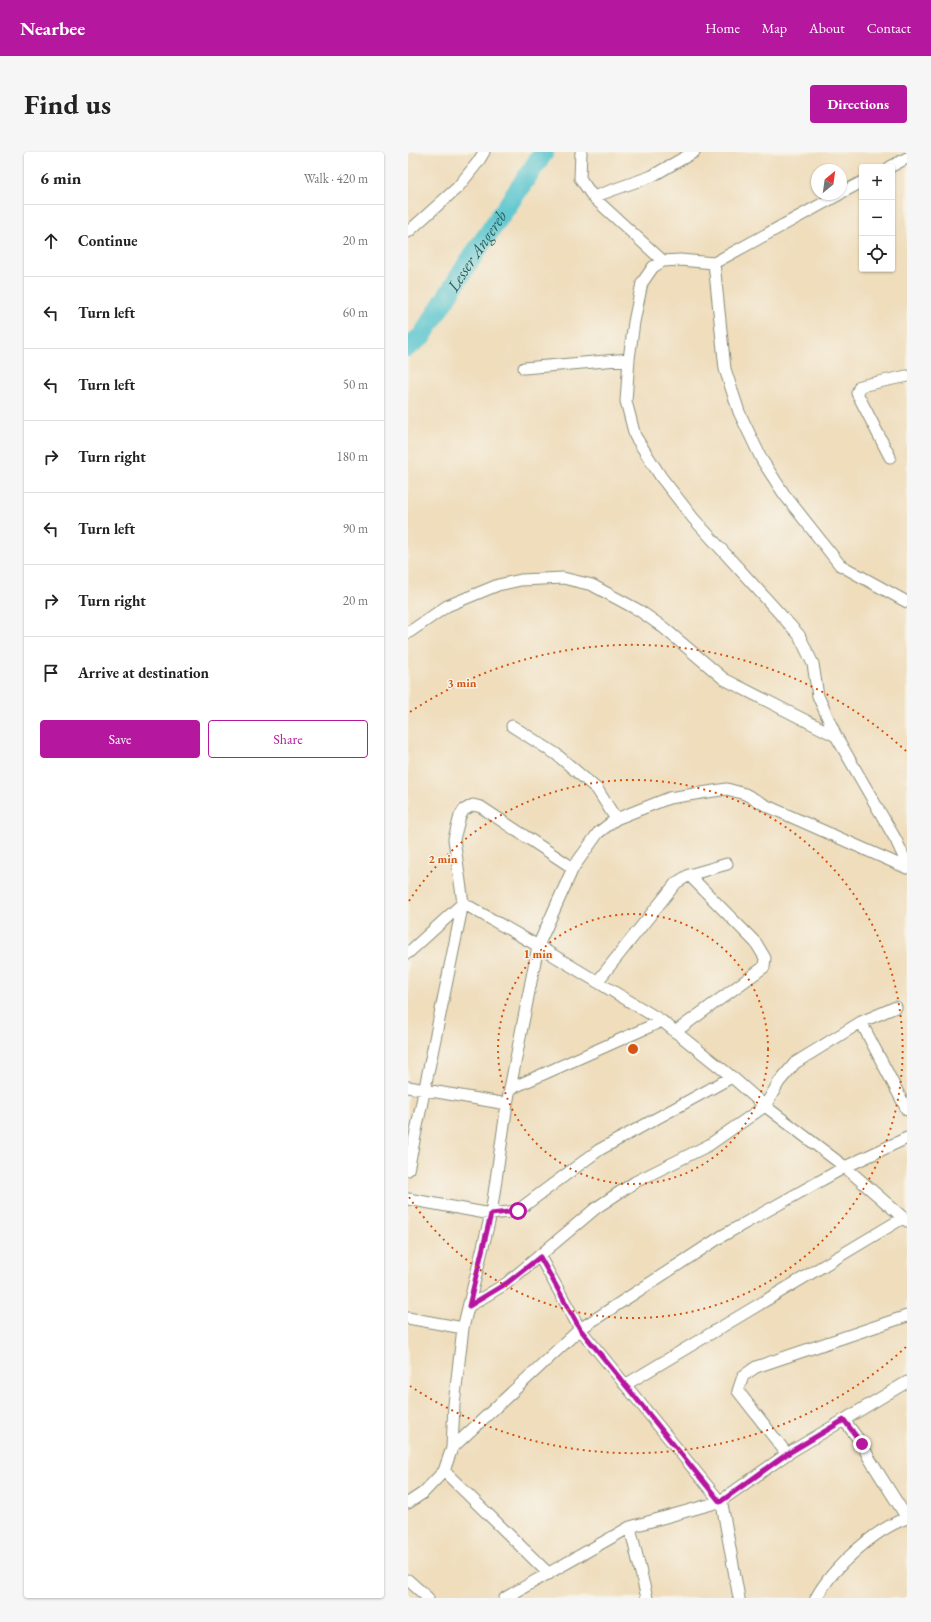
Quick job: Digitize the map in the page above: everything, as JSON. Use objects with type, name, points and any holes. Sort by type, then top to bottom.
[{"type":"street","points":[[408,232],[458,187],[484,152]]},
{"type":"street","points":[[581,152],[580,178],[593,197],[663,261]]},
{"type":"street","points":[[593,197],[652,176],[694,152]]},
{"type":"street","points":[[895,164],[907,158]]},
{"type":"street","points":[[847,190],[859,184]]},
{"type":"street","points":[[829,200],[714,263],[680,260],[663,261],[653,267],[642,283],[634,322],[629,359],[626,402],[636,436],[661,477],[693,518],[799,635],[813,664],[818,696],[836,736],[896,840],[907,864]]},
{"type":"street","points":[[714,263],[725,369],[739,412],[762,460],[784,494],[840,565],[907,602]]},
{"type":"street","points":[[524,368],[629,359]]},
{"type":"street","points":[[890,457],[857,393],[860,386],[907,376]]},
{"type":"street","points":[[408,634],[447,606],[498,585],[521,580],[563,578],[592,584],[640,611],[664,628],[724,679],[836,736]]},
{"type":"street","points":[[512,726],[556,754],[597,789],[616,819]]},
{"type":"street","points":[[408,1502],[423,1493],[444,1471],[452,1448],[454,1404],[463,1328],[491,1214],[507,1104],[512,1088],[538,946],[573,868],[598,833],[616,819],[669,798],[727,789],[745,794],[767,806],[907,868]]},
{"type":"street","points":[[408,1170],[464,903],[454,839],[460,816],[464,810],[473,805],[491,812],[573,868]]},
{"type":"street","points":[[597,982],[676,883],[689,875],[727,864]]},
{"type":"street","points":[[675,1032],[764,967],[765,958],[756,943],[689,875]]},
{"type":"street","points":[[464,903],[662,1021],[732,1077],[765,1106],[845,1167],[905,1220],[625,1385]]},
{"type":"street","points":[[408,953],[464,903]]},
{"type":"street","points":[[469,1306],[507,1283],[540,1257],[596,1208],[635,1182],[709,1145],[765,1106],[779,1082],[795,1063],[861,1022],[896,1007]]},
{"type":"street","points":[[512,1088],[662,1021]]},
{"type":"street","points":[[861,1022],[907,1110]]},
{"type":"street","points":[[408,1199],[491,1214],[518,1211],[599,1150],[732,1077]]},
{"type":"street","points":[[408,1087],[507,1104]]},
{"type":"street","points":[[452,1448],[580,1329],[722,1236],[845,1167],[907,1138]]},
{"type":"street","points":[[540,1257],[580,1329],[722,1504],[739,1598]]},
{"type":"street","points":[[787,1454],[738,1391],[743,1376],[756,1367],[907,1316]]},
{"type":"street","points":[[408,1318],[463,1328]]},
{"type":"street","points":[[505,1598],[630,1527],[720,1502],[787,1454],[907,1382]]},
{"type":"street","points":[[816,1598],[842,1564],[875,1535],[896,1521],[907,1518],[869,1458],[862,1444],[844,1420]]},
{"type":"street","points":[[444,1471],[549,1574]]},
{"type":"street","points":[[630,1527],[647,1598]]},
{"type":"street","points":[[408,1580],[428,1598]]},
{"type":"waterway","name":"Lesser Angereb","points":[[408,347],[422,336],[466,266],[544,152]]},
{"type":"route","points":[[518,1211],[491,1214],[469,1306],[507,1283],[540,1257],[580,1329],[720,1502],[787,1454],[844,1420],[862,1444]]}]
